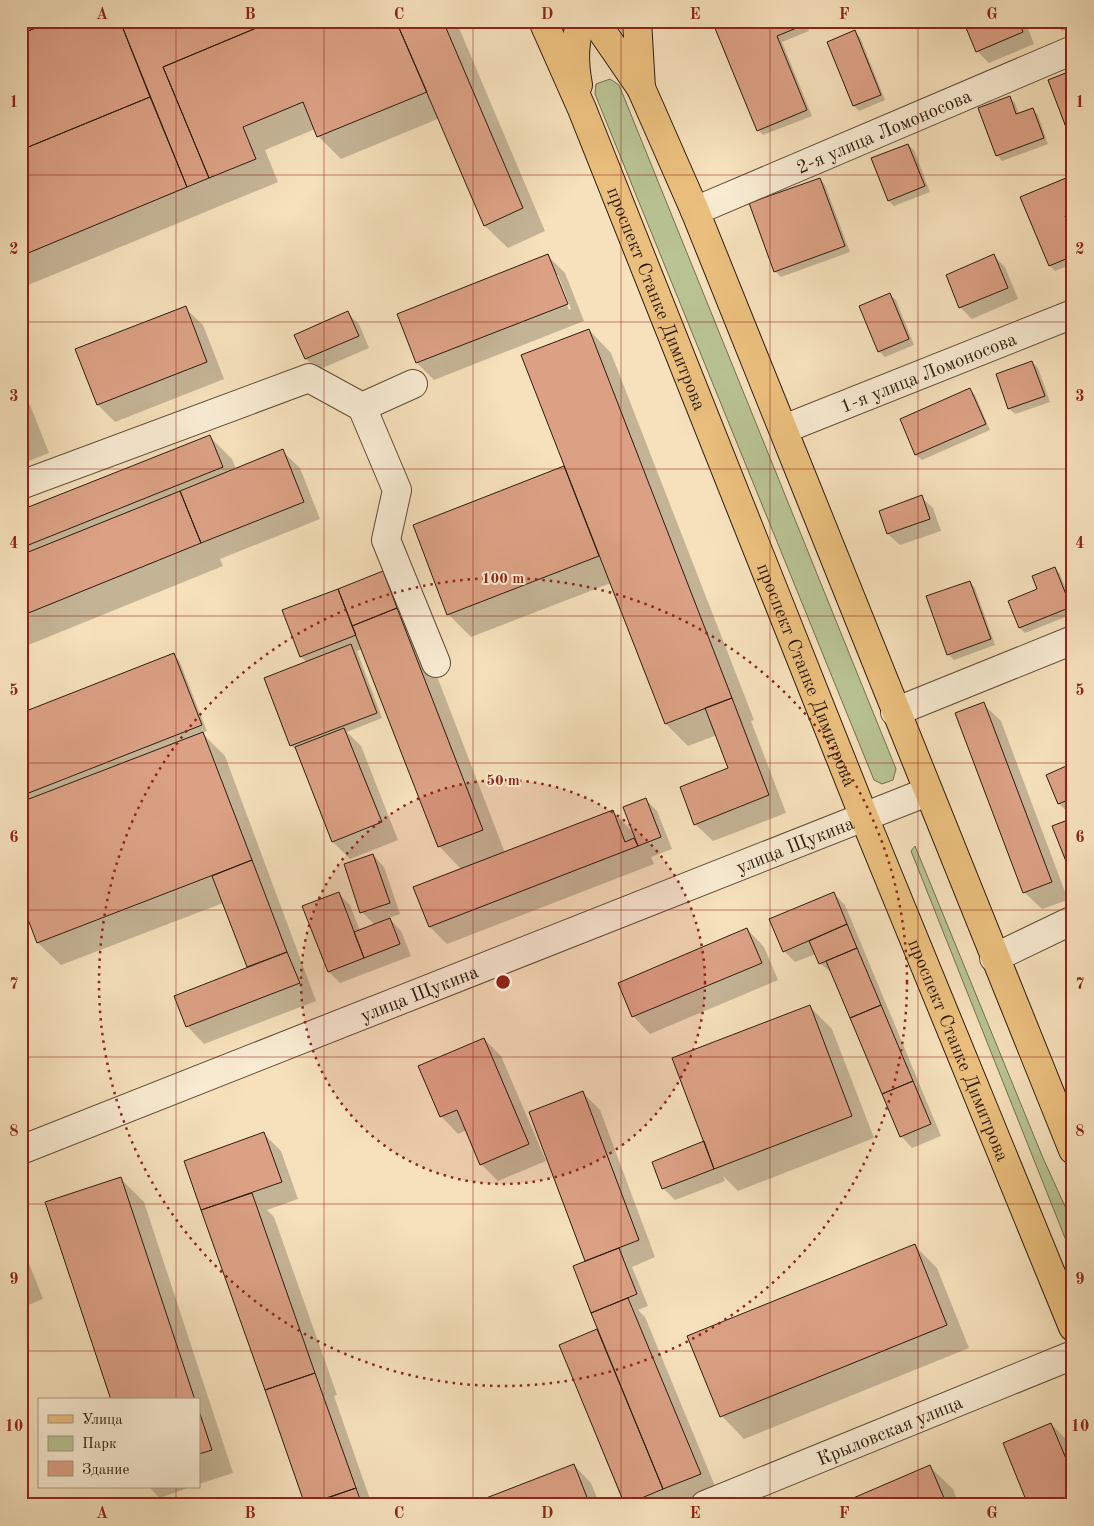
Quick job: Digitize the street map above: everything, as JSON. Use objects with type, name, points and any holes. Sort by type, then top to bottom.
[{"type":"main road","name":"проспект Станке Димитрова","points":[[543,21],[582,108],[864,817],[1073,1328]]},
{"type":"main road","points":[[582,21],[576,34],[575,65],[582,108]]},
{"type":"main road","points":[[596,21],[641,88],[695,211],[784,429],[994,958],[1073,1150]]},
{"type":"main road","points":[[637,21],[641,88]]},
{"type":"street","name":"2-я улица Ломоносова","points":[[695,211],[1073,50]]},
{"type":"street","name":"1-я улица Ломоносова","points":[[784,429],[1073,314]]},
{"type":"street","points":[[21,485],[309,378],[362,407],[397,490],[386,540],[436,663]]},
{"type":"street","points":[[362,407],[413,384]]},
{"type":"street","points":[[895,712],[1073,640]]},
{"type":"street","name":"улица Щукина","points":[[21,1150],[928,792]]},
{"type":"street","points":[[994,958],[1073,920]]},
{"type":"street","name":"Крыловская улица","points":[[705,1505],[1073,1355]]},
{"type":"green space","points":[[610,79],[619,85],[896,769],[893,780],[882,784],[874,780],[595,94],[596,84]]},
{"type":"green space","points":[[915,846],[1043,1158],[1073,1224],[1073,1258],[911,851]]},
{"type":"building","points":[[21,21],[52,21],[21,34]]},
{"type":"building","points":[[52,21],[120,21],[150,97],[21,150],[21,34]]},
{"type":"building","points":[[120,21],[273,21],[163,67],[209,178],[187,187]]},
{"type":"building","points":[[273,21],[396,21],[427,92],[317,137],[303,102],[243,127],[256,159],[209,178],[163,67]]},
{"type":"building","points":[[396,21],[443,21],[523,208],[484,226]]},
{"type":"building","points":[[712,21],[803,21],[804,25],[777,36],[807,110],[757,131]]},
{"type":"building","points":[[970,21],[1019,21],[1023,32],[976,52],[964,23]]},
{"type":"building","points":[[855,30],[881,95],[853,106],[827,42]]},
{"type":"building","points":[[1073,70],[1073,127],[1067,130],[1048,80]]},
{"type":"building","points":[[1010,96],[1016,114],[1033,108],[1044,138],[996,156],[978,108]]},
{"type":"building","points":[[150,97],[187,187],[21,256],[21,150]]},
{"type":"building","points":[[908,144],[925,186],[888,201],[871,158]]},
{"type":"building","points":[[820,178],[845,246],[774,272],[749,203]]},
{"type":"building","points":[[1066,178],[1071,188],[1073,187],[1073,213],[1065,216],[1073,235],[1073,256],[1049,266],[1020,197]]},
{"type":"building","points":[[548,254],[568,304],[416,363],[397,314]]},
{"type":"building","points":[[994,254],[1008,288],[959,308],[946,275]]},
{"type":"building","points":[[890,293],[909,339],[878,352],[859,306]]},
{"type":"building","points":[[186,306],[207,362],[97,405],[75,349]]},
{"type":"building","points":[[348,311],[359,336],[305,359],[294,335]]},
{"type":"building","points":[[589,329],[732,698],[665,724],[521,355]]},
{"type":"building","points":[[1032,361],[1045,396],[1008,409],[996,374]]},
{"type":"building","points":[[970,388],[986,424],[915,455],[900,419]]},
{"type":"building","points":[[210,435],[223,467],[21,548],[21,510]]},
{"type":"building","points":[[283,449],[304,502],[201,543],[180,491]]},
{"type":"building","points":[[564,466],[599,556],[447,615],[413,525]]},
{"type":"building","points":[[180,491],[201,543],[21,616],[21,555]]},
{"type":"building","points":[[922,495],[930,519],[887,534],[879,511]]},
{"type":"building","points":[[1055,567],[1071,607],[1019,628],[1008,601],[1037,589],[1032,576]]},
{"type":"building","points":[[383,571],[397,608],[352,626],[338,589]]},
{"type":"building","points":[[970,581],[991,639],[947,655],[926,596]]},
{"type":"building","points":[[338,589],[356,635],[300,657],[282,610]]},
{"type":"building","points":[[397,608],[483,830],[438,847],[352,626]]},
{"type":"building","points":[[351,644],[377,713],[290,746],[264,678]]},
{"type":"building","points":[[174,653],[202,725],[21,796],[21,713]]},
{"type":"building","points":[[732,698],[769,795],[694,825],[680,787],[728,768],[705,708]]},
{"type":"building","points":[[984,702],[1052,882],[1023,893],[955,713]]},
{"type":"building","points":[[344,728],[382,822],[332,842],[295,747]]},
{"type":"building","points":[[203,732],[252,860],[37,943],[21,901],[21,802]]},
{"type":"building","points":[[1073,763],[1073,798],[1058,804],[1046,775]]},
{"type":"building","points":[[646,798],[661,837],[638,846],[623,807]]},
{"type":"building","points":[[613,810],[625,842],[634,838],[638,846],[429,927],[413,887]]},
{"type":"building","points":[[1073,818],[1073,868],[1069,869],[1052,826]]},
{"type":"building","points":[[373,854],[390,903],[360,913],[344,864]]},
{"type":"building","points":[[252,860],[287,952],[247,967],[212,876]]},
{"type":"building","points":[[339,892],[364,958],[328,972],[302,906]]},
{"type":"building","points":[[834,892],[847,924],[783,952],[769,919]]},
{"type":"building","points":[[390,918],[400,944],[364,958],[354,932]]},
{"type":"building","points":[[847,924],[857,948],[819,964],[809,941]]},
{"type":"building","points":[[747,928],[762,963],[632,1017],[618,983]]},
{"type":"building","points":[[857,948],[881,1005],[850,1018],[826,961]]},
{"type":"building","points":[[287,952],[300,983],[186,1027],[174,996]]},
{"type":"building","points":[[810,1005],[852,1116],[714,1169],[672,1058]]},
{"type":"building","points":[[881,1005],[913,1081],[882,1094],[850,1018]]},
{"type":"building","points":[[484,1038],[529,1144],[480,1165],[457,1110],[440,1117],[418,1066]]},
{"type":"building","points":[[913,1081],[931,1124],[900,1137],[882,1094]]},
{"type":"building","points":[[583,1091],[639,1240],[585,1261],[529,1112]]},
{"type":"building","points":[[264,1132],[282,1182],[201,1210],[184,1161]]},
{"type":"building","points":[[704,1141],[714,1169],[662,1189],[652,1162]]},
{"type":"building","points":[[121,1177],[194,1398],[110,1398],[45,1202]]},
{"type":"building","points":[[252,1193],[315,1373],[265,1390],[201,1210]]},
{"type":"building","points":[[915,1244],[947,1325],[720,1417],[687,1336]]},
{"type":"building","points":[[619,1248],[637,1294],[591,1313],[573,1266]]},
{"type":"building","points":[[628,1298],[701,1474],[663,1489],[591,1313]]},
{"type":"building","points":[[597,1329],[663,1489],[625,1505],[559,1345]]},
{"type":"building","points":[[315,1373],[356,1488],[305,1505],[265,1390]]},
{"type":"building","points":[[200,1414],[212,1450],[200,1454]]},
{"type":"building","points":[[1051,1423],[1073,1475],[1073,1505],[1028,1505],[1003,1443]]},
{"type":"building","points":[[574,1464],[590,1505],[468,1505]]},
{"type":"building","points":[[930,1465],[947,1505],[837,1505]]},
{"type":"building","points":[[356,1488],[362,1505],[308,1505]]}]
